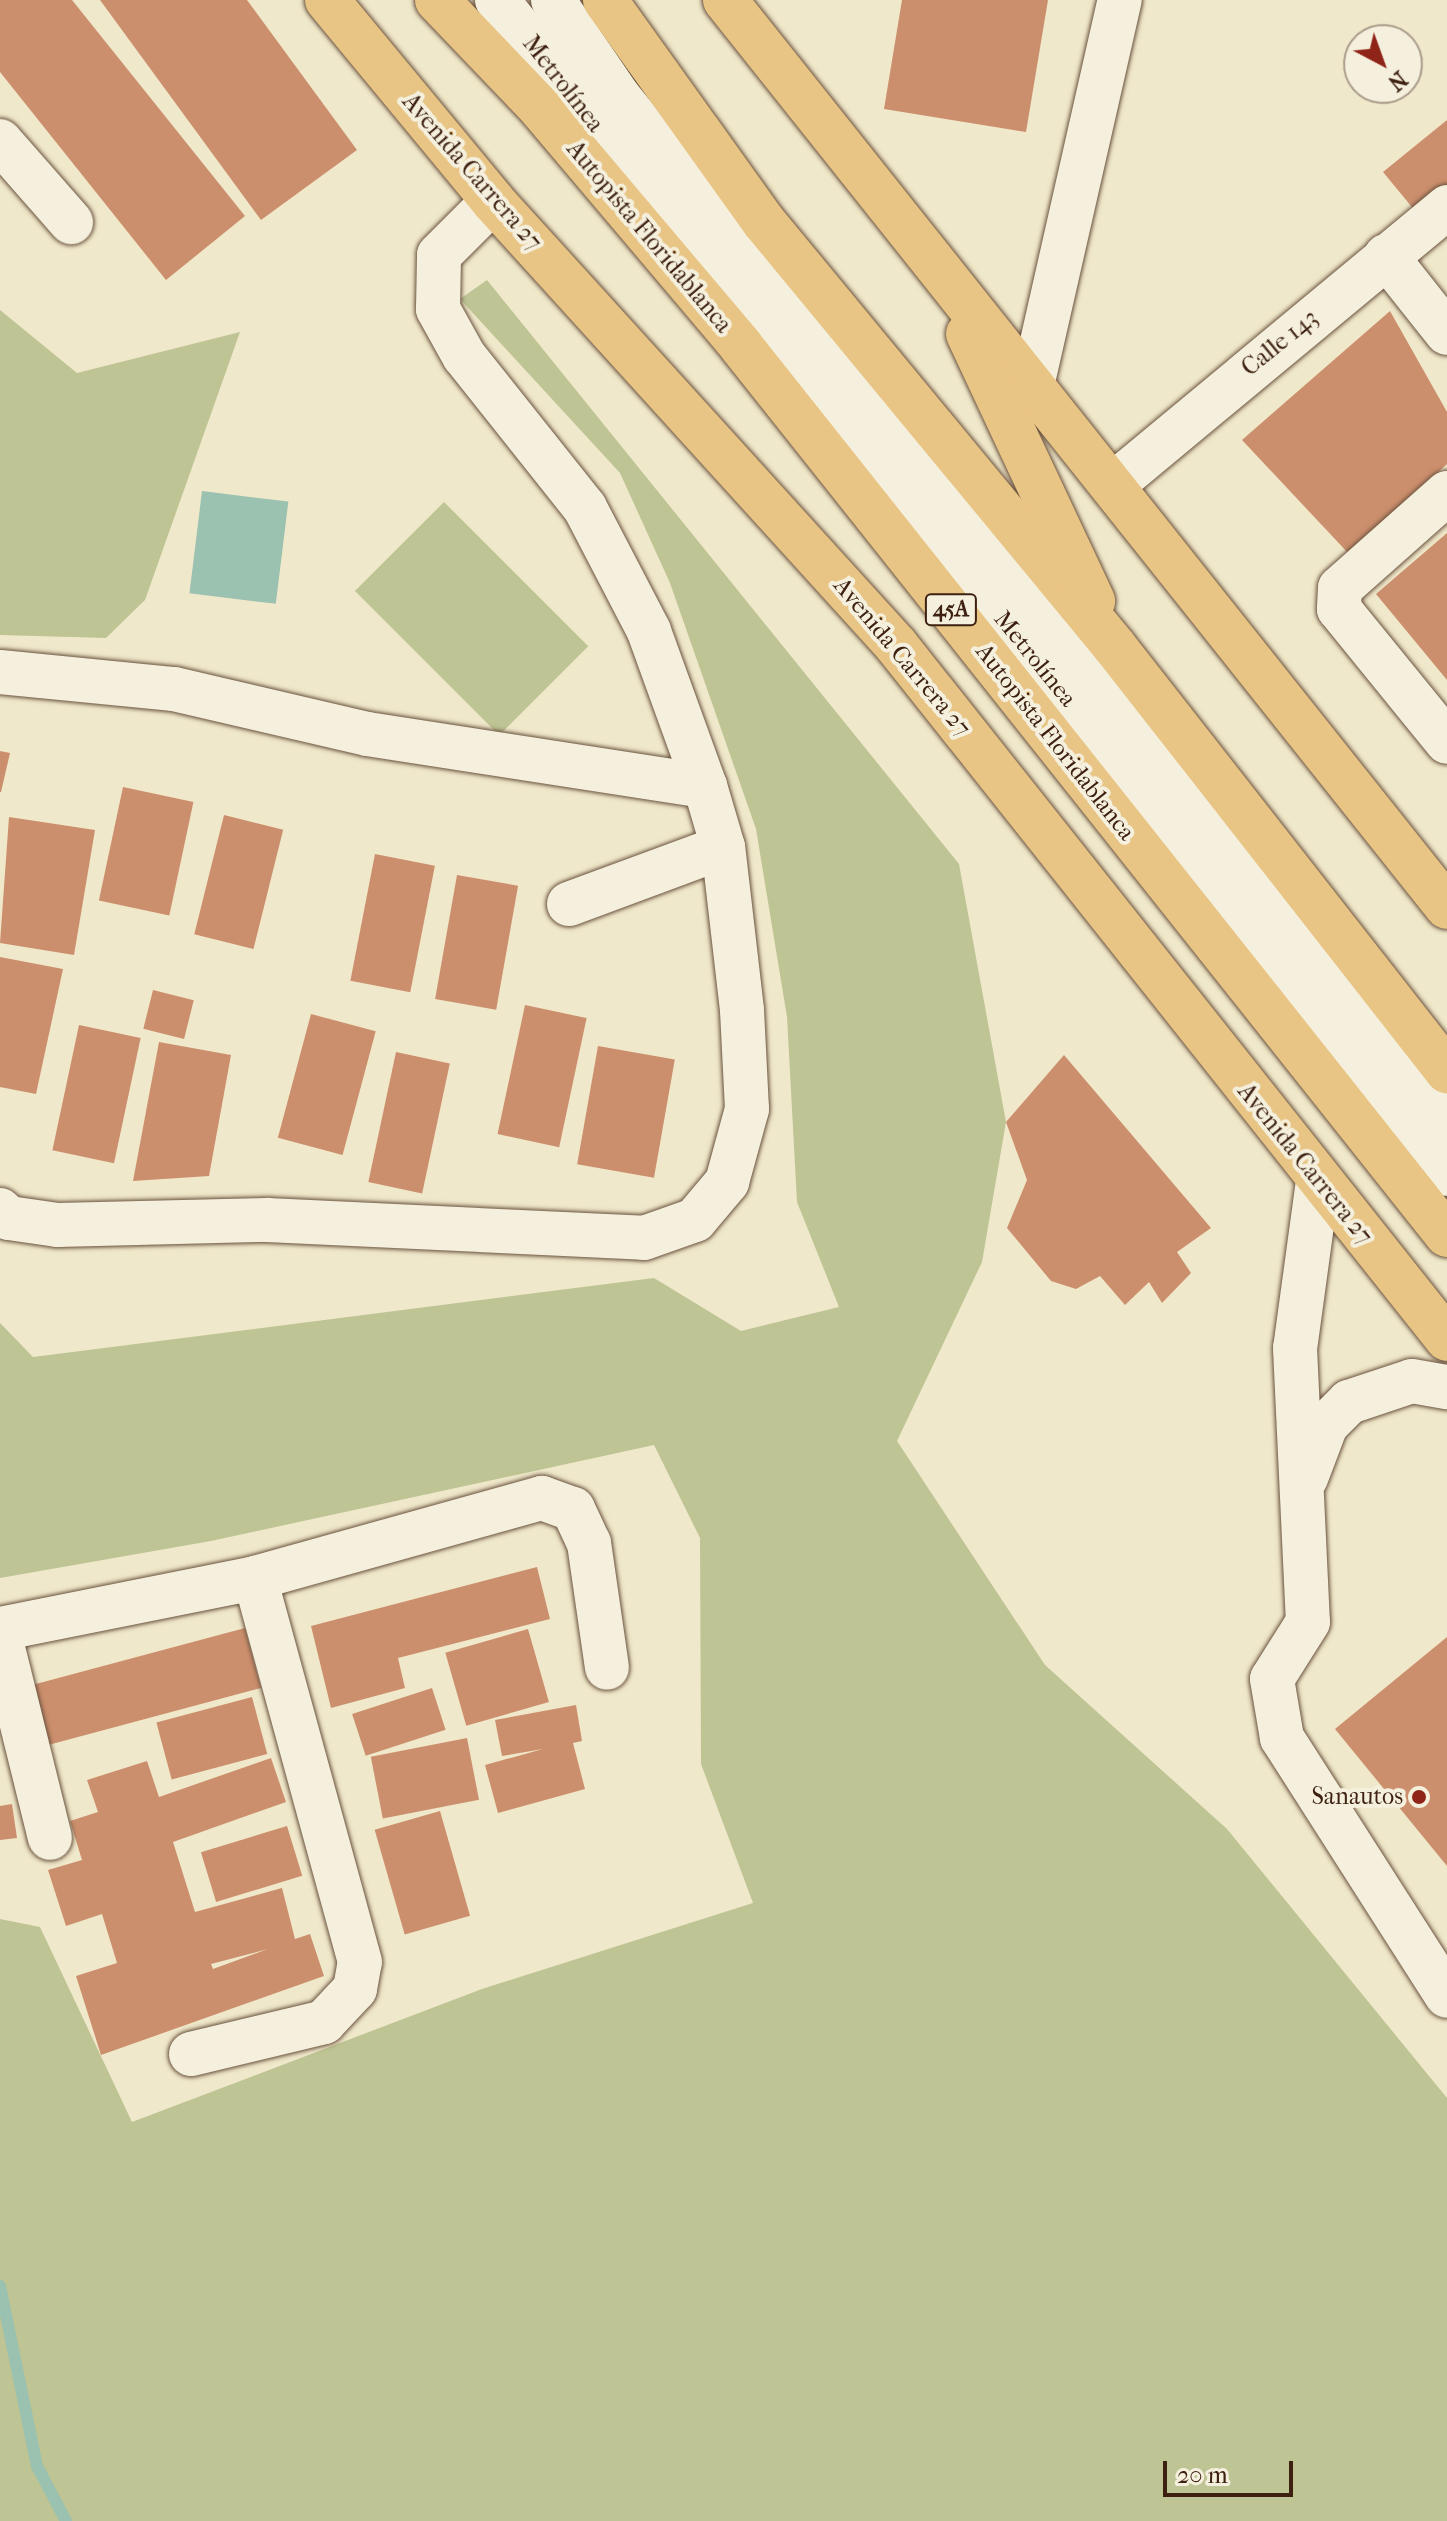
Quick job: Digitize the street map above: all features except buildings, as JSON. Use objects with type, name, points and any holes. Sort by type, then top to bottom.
[{"type":"highway","name":"Avenida Carrera 27","points":[[327,0],[493,201],[896,645],[1318,1181],[1447,1339]]},
{"type":"highway","name":"Autopista Floridablanca","points":[[437,0],[541,109],[741,346],[1447,1235]]},
{"type":"highway","points":[[605,0],[764,222],[1115,647],[1447,1071]]},
{"type":"highway","points":[[725,0],[943,279],[1115,483],[1447,907]]},
{"type":"highway","points":[[943,279],[1115,647]]},
{"type":"street","name":"Metrolínea","points":[[497,0],[1447,1174]]},
{"type":"street","name":"Metrolínea","points":[[553,0],[619,97],[1447,1120]]},
{"type":"street","points":[[1032,386],[1120,0]]},
{"type":"street","points":[[0,141],[71,222]]},
{"type":"street","points":[[0,1210],[57,1225],[267,1220],[644,1238],[695,1220],[727,1182],[747,1109],[723,847],[705,786],[649,631],[592,521],[542,446],[464,356],[438,309],[439,255],[493,201]]},
{"type":"street","name":"Calle 143","points":[[1115,483],[1447,207]]},
{"type":"street","points":[[1386,256],[1447,333]]},
{"type":"street","points":[[1447,493],[1340,588],[1339,609],[1447,742]]},
{"type":"street","points":[[0,672],[174,689],[368,734],[705,786]]},
{"type":"street","points":[[569,904],[723,847]]},
{"type":"street","points":[[1318,1181],[1295,1348],[1300,1504],[1310,1592],[1308,1622],[1272,1679],[1282,1738],[1447,1996]]},
{"type":"street","points":[[1300,1504],[1310,1455],[1349,1402],[1412,1381],[1447,1387]]},
{"type":"street","points":[[0,1629],[255,1578],[542,1498],[573,1509],[589,1543],[607,1668]]},
{"type":"street","points":[[191,2054],[324,2022],[355,1989],[360,1962],[255,1578]]},
{"type":"street","points":[[0,1636],[50,1838]]},
{"type":"shaded area","points":[[487,280],[959,864],[1006,1122],[982,1262],[897,1441],[1045,1665],[1227,1829],[1447,2098],[1447,2521],[0,2521],[0,1919],[40,1927],[132,2122],[482,1989],[753,1903],[701,1764],[700,1538],[654,1445],[211,1541],[0,1578],[0,1323],[33,1357],[654,1278],[741,1331],[839,1307],[797,1202],[787,1017],[756,829],[670,583],[620,473],[460,299]]},
{"type":"shaded area","points":[[0,310],[77,373],[240,332],[145,600],[106,638],[0,635]]},
{"type":"shaded area","points":[[202,491],[288,502],[276,604],[189,593]]},
{"type":"shaded area","points":[[444,502],[588,646],[499,735],[355,591]]},
{"type":"waterway","points":[[0,2286],[37,2466],[66,2521]]},
{"type":"place","name":"Sanautos","points":[[1419,1797]]}]
